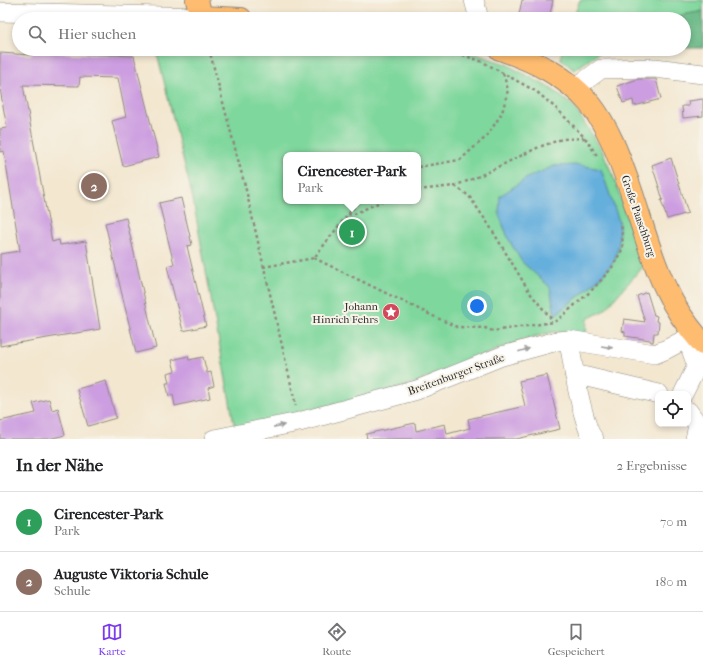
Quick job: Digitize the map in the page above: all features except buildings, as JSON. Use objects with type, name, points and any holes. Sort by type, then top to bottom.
[{"type":"main road","points":[[199,8],[214,12]]},
{"type":"main road","name":"Große Paaschburg","points":[[520,56],[548,69],[575,88],[597,114],[619,155],[658,272],[695,339]]},
{"type":"street","points":[[474,0],[477,12]]},
{"type":"street","points":[[0,12],[199,8]]},
{"type":"street","points":[[575,88],[601,70],[655,68],[703,74]]},
{"type":"street","points":[[684,391],[697,366],[695,339]]},
{"type":"street","name":"Breitenburger Straße","points":[[214,439],[300,422],[417,390],[502,356],[557,341],[569,340],[655,354],[695,339]]},
{"type":"street","points":[[569,340],[578,399],[591,436],[594,439]]},
{"type":"street","points":[[574,374],[655,393]]},
{"type":"street","points":[[691,416],[698,426],[695,439]]},
{"type":"path","points":[[211,56],[246,190],[300,422]]},
{"type":"path","points":[[466,56],[483,62],[537,92],[558,110],[585,138],[601,163]]},
{"type":"path","points":[[421,166],[460,160],[487,136],[502,113],[508,90],[503,73]]},
{"type":"path","points":[[421,190],[454,186],[475,178],[539,147],[562,139],[585,138]]},
{"type":"path","points":[[454,186],[469,196],[489,225],[530,293],[554,322]]},
{"type":"path","points":[[314,258],[357,204]]},
{"type":"path","points":[[348,214],[352,215],[376,204]]},
{"type":"path","points":[[263,268],[314,258],[457,327],[485,328],[493,331],[554,322],[591,291],[611,269],[623,248],[621,218]]},
{"type":"green space","points":[[580,0],[703,0],[703,11],[691,13],[691,12],[576,12]]},
{"type":"green space","points":[[703,11],[703,48],[691,48],[691,13]]},
{"type":"green space","points":[[158,56],[481,56],[506,64],[553,90],[574,107],[602,150],[616,183],[644,266],[605,310],[587,319],[586,334],[553,332],[522,340],[404,387],[235,429],[192,195]],"holes":[[[614,260],[600,278],[579,296],[555,314],[550,287]]]},
{"type":"green space","points":[[561,56],[595,56],[574,70],[560,58]]},
{"type":"water","points":[[579,165],[601,169],[619,221],[619,243],[615,260],[600,278],[555,315],[550,287],[522,262],[509,240],[499,215],[500,196],[527,178],[554,166]]},
{"type":"place","name":"Auguste Viktoria Schule","points":[[94,186]]},
{"type":"place","name":"Cirencester-Park","points":[[352,232]]},
{"type":"place","name":"Johann Hinrich Fehrs","points":[[391,312]]}]
